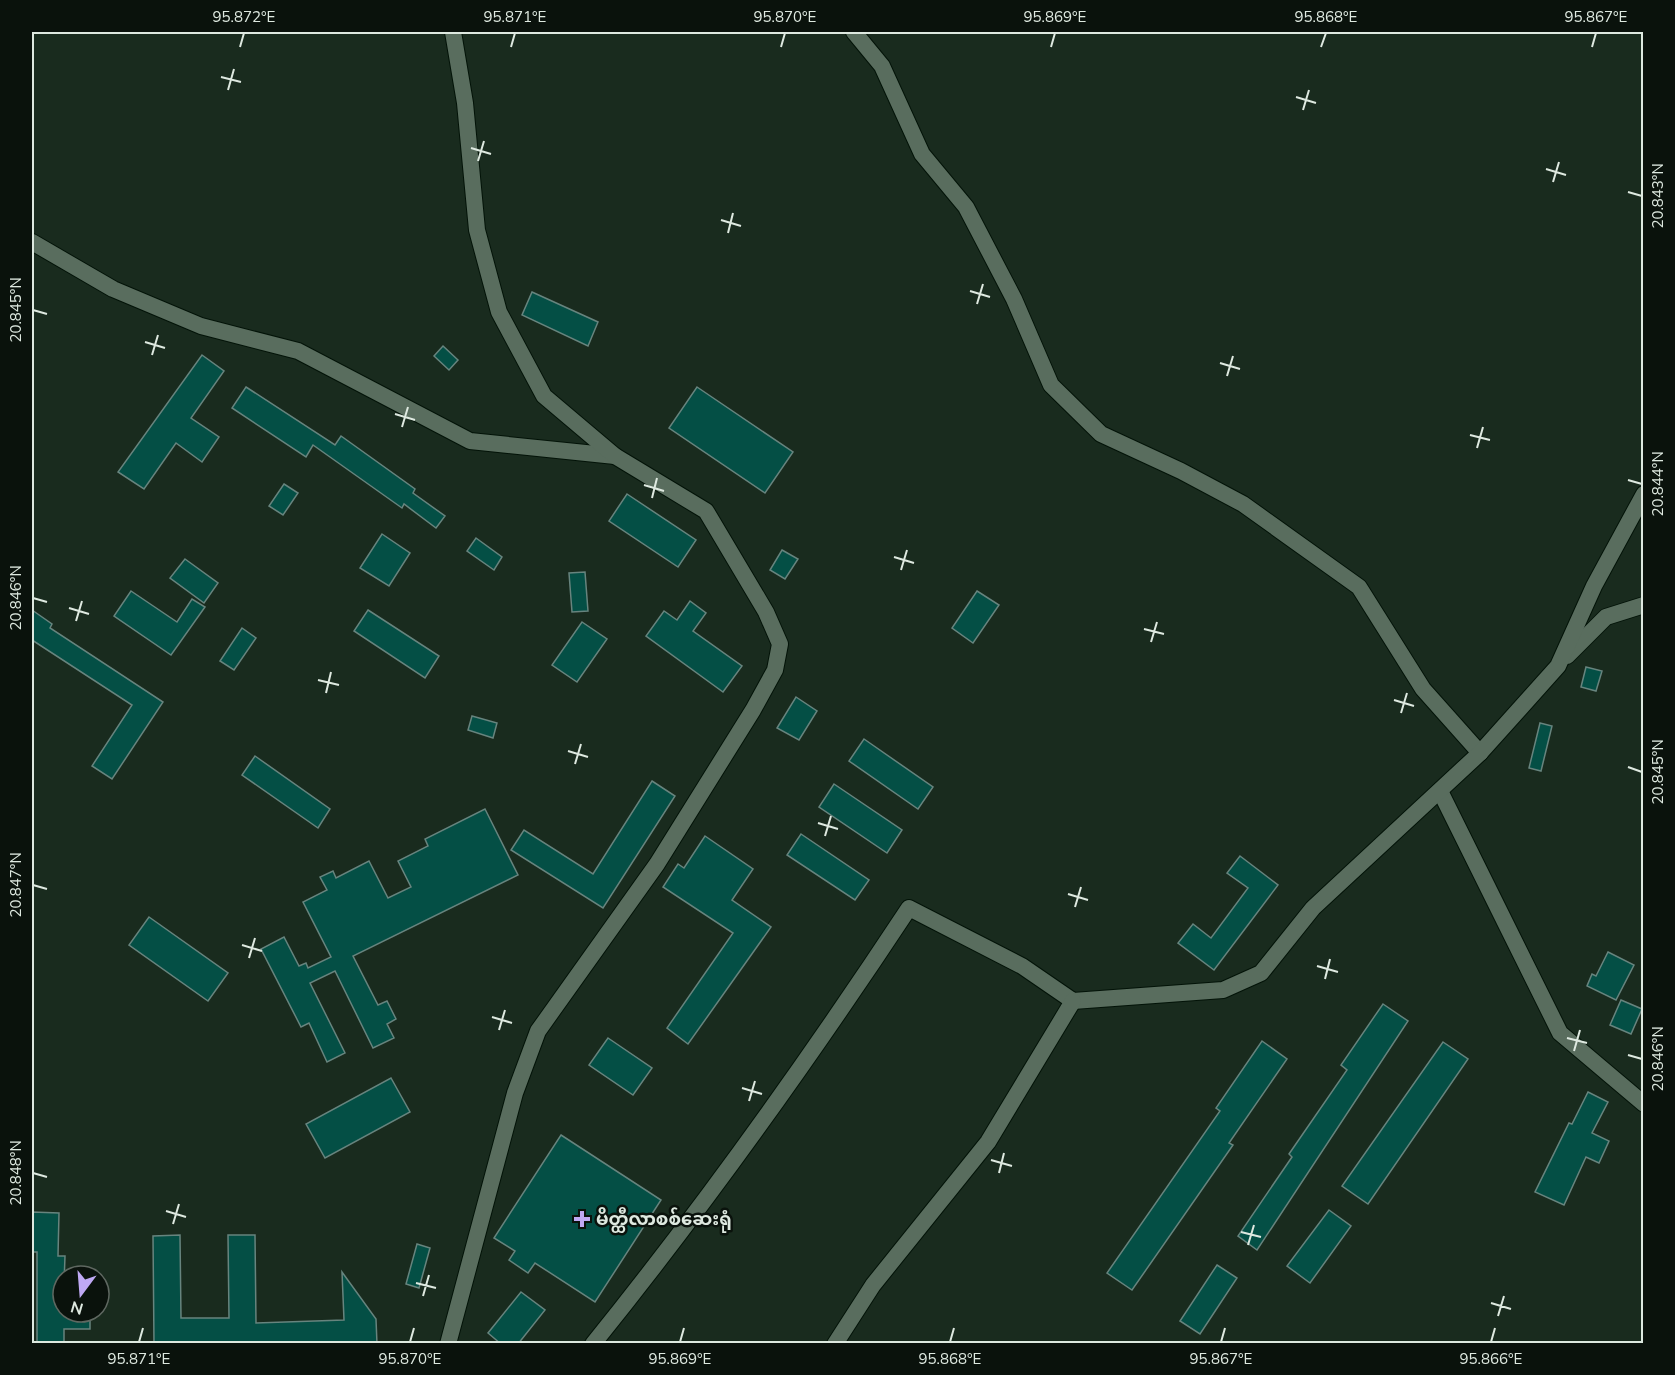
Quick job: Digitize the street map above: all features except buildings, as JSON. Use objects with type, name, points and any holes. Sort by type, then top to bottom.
[{"type":"street","points":[[448,1344],[515,1093],[538,1031],[657,864],[753,710],[775,670],[780,644],[766,612],[706,511],[615,456],[544,396],[500,312],[477,230],[465,103],[453,32]]},
{"type":"street","points":[[854,32],[882,66],[922,154],[966,207],[1014,299],[1052,385],[1101,434],[1181,471],[1244,504],[1359,587],[1423,689],[1480,753]]},
{"type":"street","points":[[32,242],[113,289],[201,326],[298,351],[470,441],[615,456]]},
{"type":"street","points":[[1558,666],[1594,586],[1644,494]]},
{"type":"street","points":[[593,1344],[680,1236],[842,1009],[909,908],[1022,966],[1074,1001],[1223,990],[1261,973],[1313,908],[1480,753],[1558,666],[1606,617],[1644,605]]},
{"type":"street","points":[[1440,791],[1560,1034],[1644,1104]]},
{"type":"street","points":[[835,1344],[873,1285],[988,1142],[1074,1001]]},
{"type":"place","name":"မိတ္ထီလာစစ်ဆေးရုံ","points":[[582,1219]]}]
